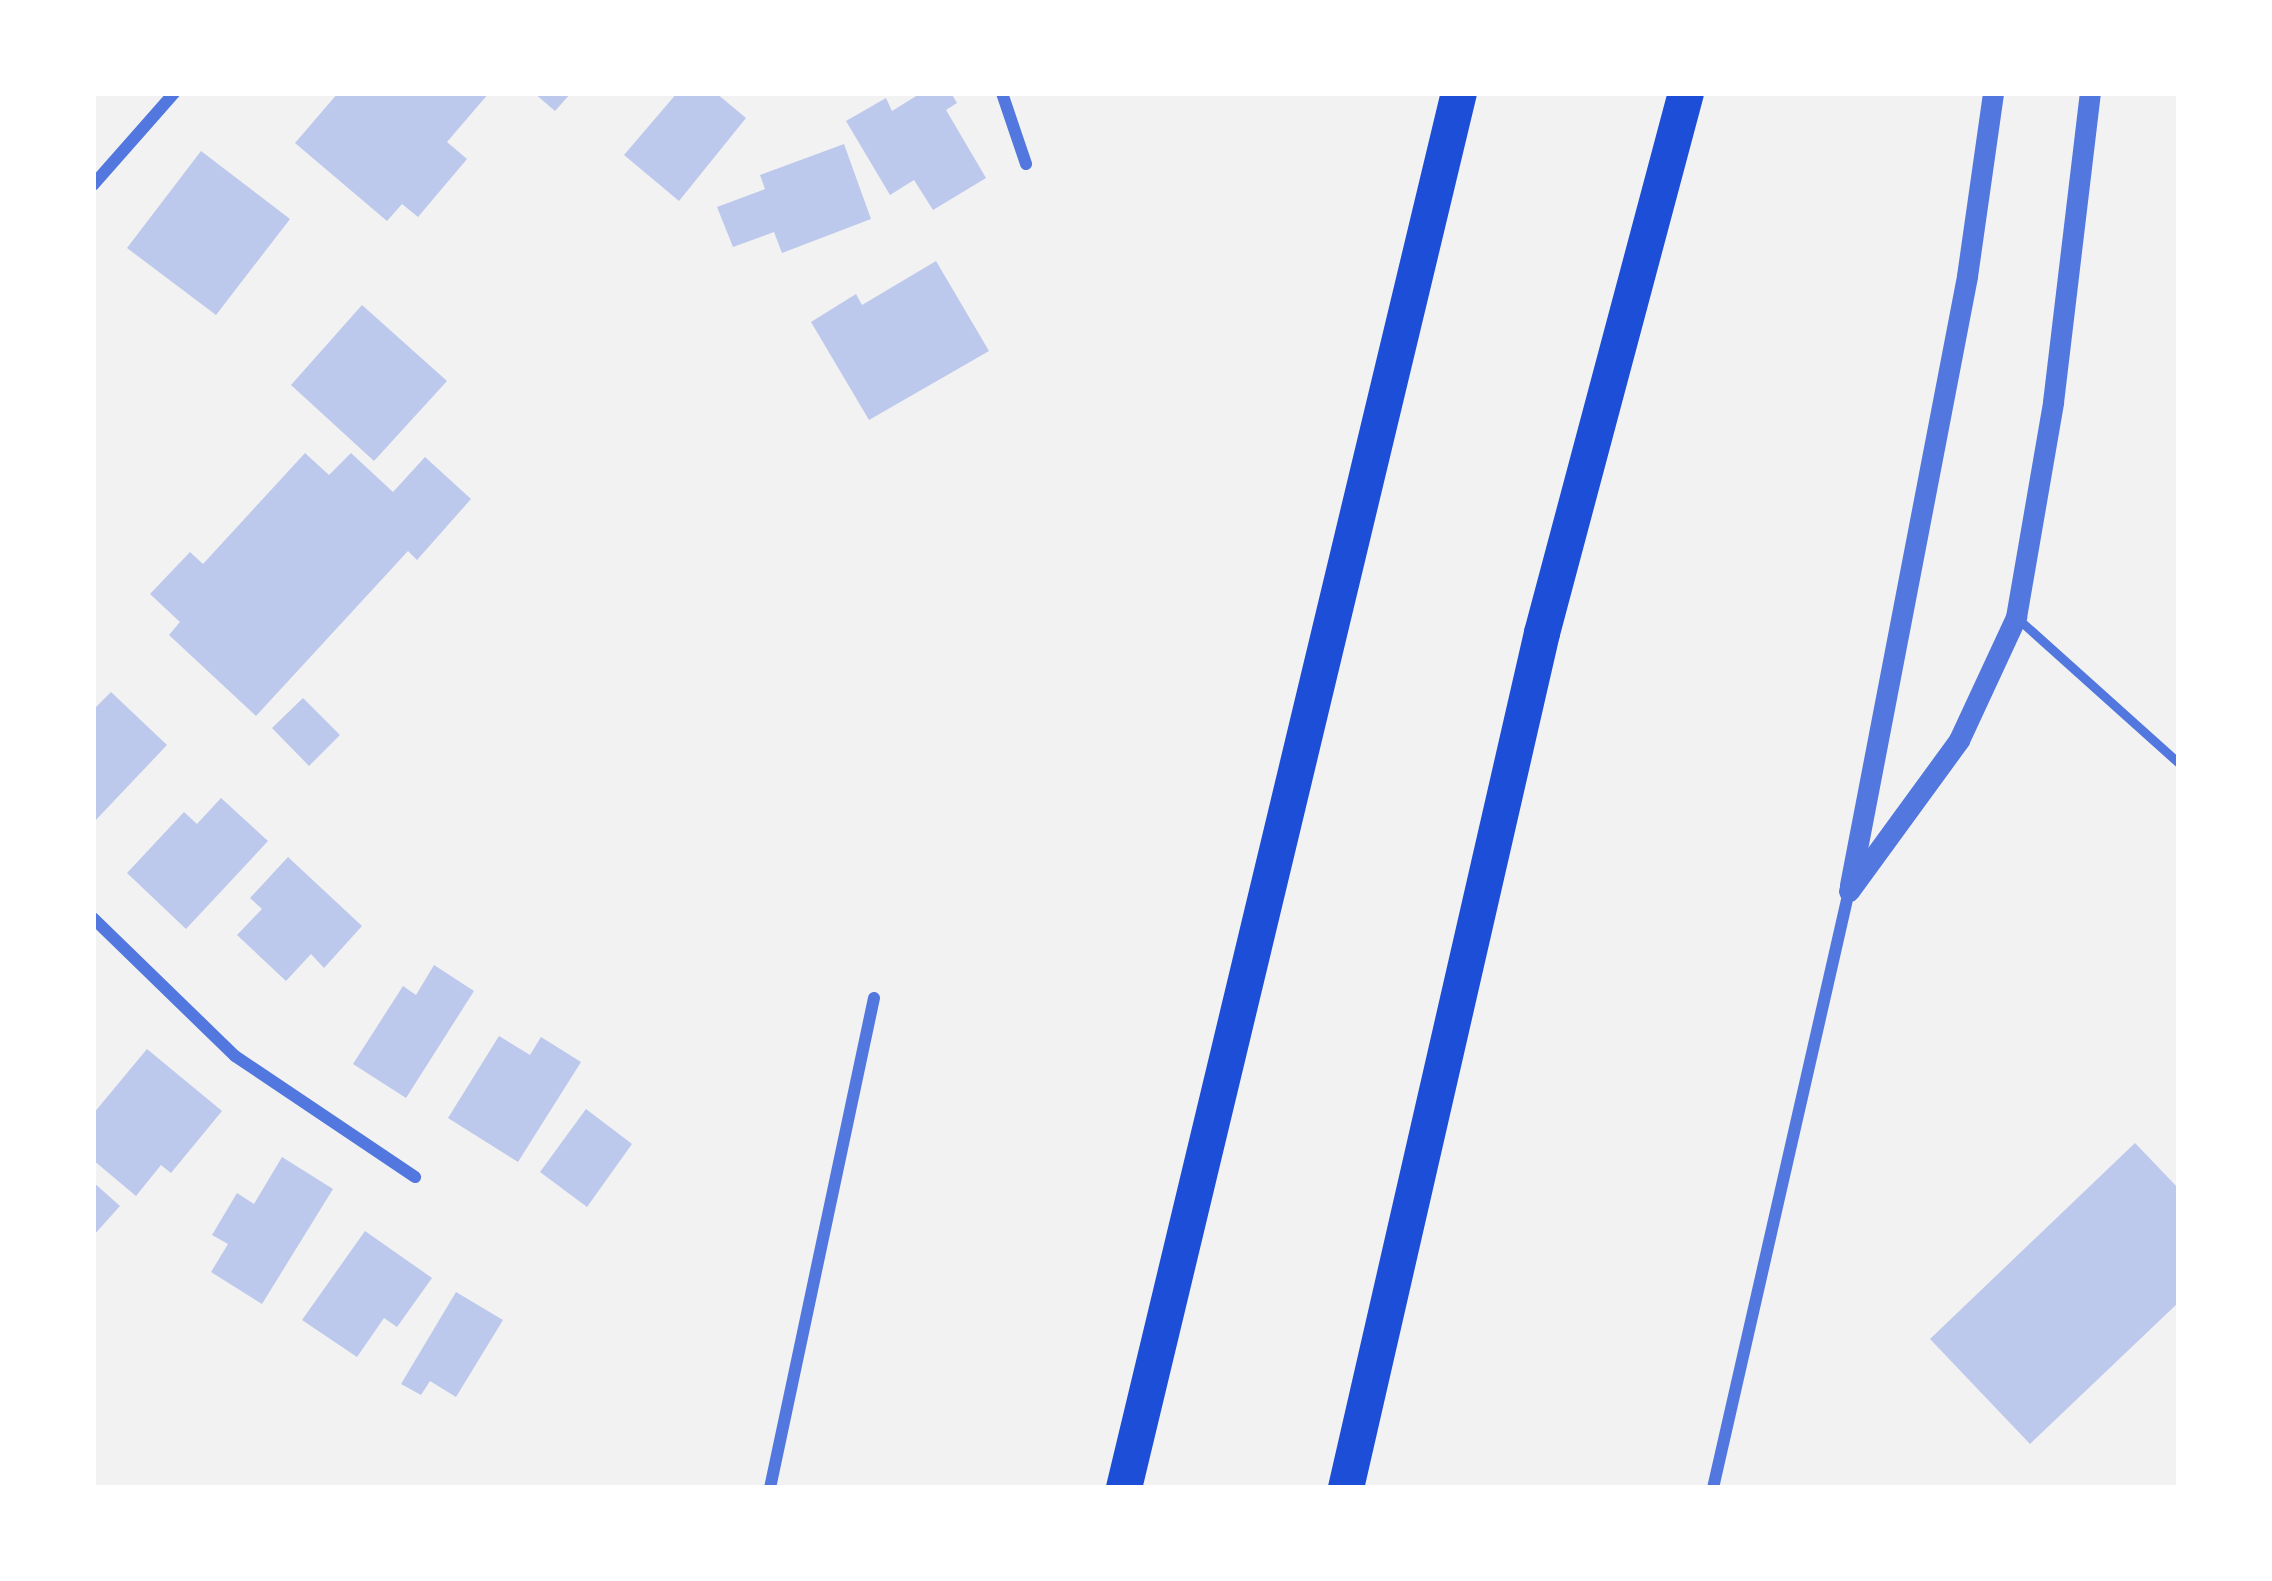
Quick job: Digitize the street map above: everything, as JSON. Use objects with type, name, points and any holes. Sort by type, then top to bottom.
[{"type":"highway","points":[[1124,1488],[1459,93]]},
{"type":"highway","points":[[1346,1488],[1542,633],[1686,93]]},
{"type":"street","points":[[93,185],[174,93]]},
{"type":"street","points":[[1002,93],[1027,164]]},
{"type":"street","points":[[1714,1488],[1849,891],[1966,276],[1993,93]]},
{"type":"street","points":[[1849,891],[1959,740],[2016,617],[2053,402],[2090,93]]},
{"type":"street","points":[[93,918],[235,1056],[415,1177]]},
{"type":"street","points":[[770,1488],[874,998]]},
{"type":"lane","points":[[2016,617],[2179,763]]},
{"type":"building","points":[[338,93],[489,93],[447,142],[467,159],[418,217],[402,204],[387,221],[295,143]]},
{"type":"building","points":[[534,93],[571,93],[555,111]]},
{"type":"building","points":[[677,93],[716,93],[746,118],[679,201],[624,155]]},
{"type":"building","points":[[921,93],[951,93],[957,103],[946,110],[986,178],[933,210],[914,180],[890,195],[846,121],[886,98],[892,111]]},
{"type":"building","points":[[844,144],[871,219],[782,253],[774,232],[733,247],[717,207],[765,189],[760,175]]},
{"type":"building","points":[[201,151],[290,219],[216,315],[127,248]]},
{"type":"building","points":[[936,261],[989,351],[869,420],[811,322],[856,294],[862,305]]},
{"type":"building","points":[[362,305],[447,381],[374,461],[291,385]]},
{"type":"building","points":[[305,453],[329,475],[351,453],[393,492],[425,457],[471,499],[417,560],[408,551],[256,716],[169,635],[180,622],[150,594],[190,552],[203,564]]},
{"type":"building","points":[[111,692],[167,745],[93,823],[93,710]]},
{"type":"building","points":[[303,698],[340,735],[309,766],[272,728]]},
{"type":"building","points":[[221,798],[268,841],[186,929],[127,873],[184,812],[197,824]]},
{"type":"building","points":[[288,857],[362,926],[324,968],[311,954],[286,981],[237,935],[262,909],[250,898]]},
{"type":"building","points":[[434,965],[474,991],[406,1098],[353,1064],[403,986],[416,995]]},
{"type":"building","points":[[499,1036],[530,1055],[541,1037],[581,1062],[518,1162],[448,1118]]},
{"type":"building","points":[[147,1049],[222,1111],[171,1173],[161,1165],[136,1196],[93,1160],[93,1114]]},
{"type":"building","points":[[586,1109],[632,1144],[587,1207],[540,1172]]},
{"type":"building","points":[[2135,1143],[2179,1189],[2179,1302],[2030,1444],[1930,1339]]},
{"type":"building","points":[[282,1157],[333,1189],[262,1304],[211,1272],[228,1244],[212,1235],[237,1193],[254,1204]]},
{"type":"building","points":[[93,1182],[120,1206],[93,1236]]},
{"type":"building","points":[[365,1231],[432,1278],[397,1327],[384,1318],[357,1357],[302,1320]]},
{"type":"building","points":[[456,1292],[503,1320],[456,1397],[430,1381],[421,1395],[401,1384]]}]
